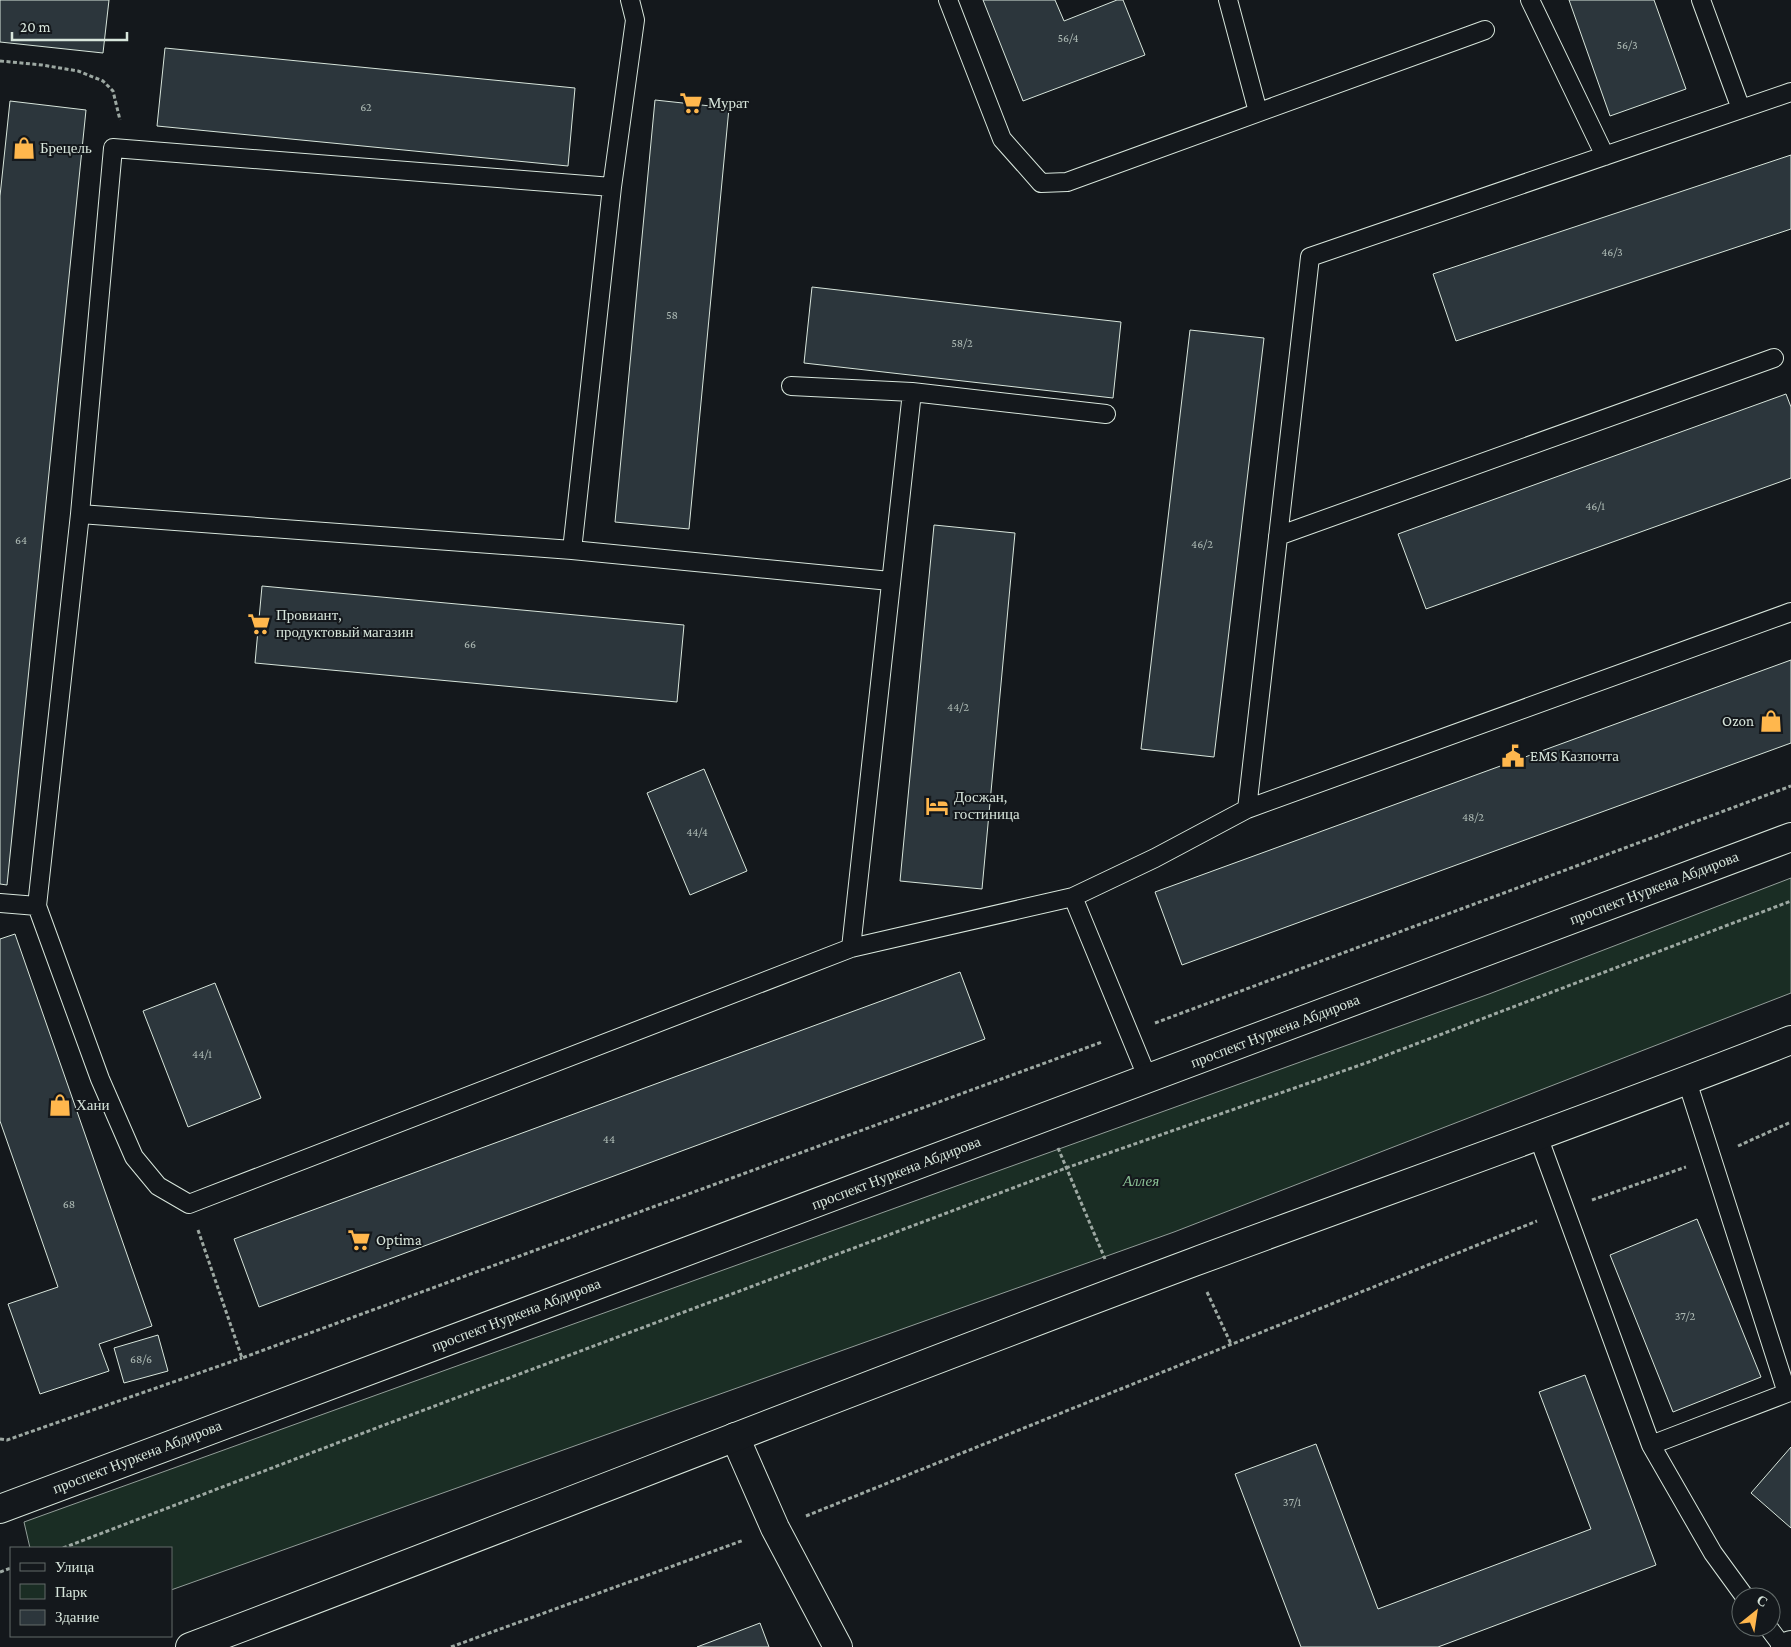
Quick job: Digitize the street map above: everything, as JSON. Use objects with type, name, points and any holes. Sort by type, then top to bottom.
[{"type":"street","name":"проспект Нуркена Абдирова","points":[[0,1509],[1791,837]]},
{"type":"street","points":[[190,1647],[1192,1262],[1687,1081],[1791,1040]]},
{"type":"street","points":[[735,1437],[775,1528],[838,1647]]},
{"type":"street","points":[[1784,1647],[1791,1645]]},
{"type":"lane","points":[[572,550],[612,188],[635,20],[630,0]]},
{"type":"lane","points":[[948,0],[1002,139],[1041,183],[1067,182],[1485,30]]},
{"type":"lane","points":[[1228,0],[1258,112]]},
{"type":"lane","points":[[1530,0],[1605,156]]},
{"type":"lane","points":[[1701,0],[1741,109]]},
{"type":"lane","points":[[1247,809],[1310,257],[1791,92]]},
{"type":"lane","points":[[612,188],[113,148],[80,514],[37,906],[100,1079],[134,1157],[158,1186],[189,1204],[851,948],[1073,897],[1155,858],[1247,809],[1791,612]]},
{"type":"lane","points":[[1278,536],[1774,358]]},
{"type":"lane","points":[[791,386],[912,392],[1106,414]]},
{"type":"lane","points":[[851,948],[912,392]]},
{"type":"lane","points":[[80,514],[572,550],[890,580]]},
{"type":"lane","points":[[1073,897],[1148,1079]]},
{"type":"lane","points":[[0,903],[37,906]]},
{"type":"lane","points":[[1651,1445],[1787,1393],[1687,1081]]},
{"type":"lane","points":[[1538,1136],[1651,1445],[1713,1553],[1738,1587]]},
{"type":"lane","points":[[1776,1637],[1784,1647],[1791,1638]]},
{"type":"path","points":[[0,61],[42,64],[78,71],[103,81],[113,91],[120,117],[113,148]]},
{"type":"path","points":[[0,1439],[7,1440],[242,1358],[1791,786]]},
{"type":"path","points":[[66,1547],[1066,1168],[1366,1063],[1791,901]]},
{"type":"path","points":[[1045,1117],[1118,1291]]},
{"type":"path","points":[[451,1647],[775,1528],[1565,1210],[1712,1158],[1791,1122]]},
{"type":"path","points":[[189,1204],[242,1358]]},
{"type":"path","points":[[1192,1262],[1231,1344]]},
{"type":"green space","name":"Аллея","points":[[1791,878],[1791,993],[1174,1232],[172,1590],[172,1547],[30,1547],[24,1522],[1489,994]]},
{"type":"building","points":[[0,0],[109,0],[103,53],[0,42]]},
{"type":"building","points":[[983,0],[1055,0],[1064,21],[1117,0],[1123,0],[1145,55],[1023,101]]},
{"type":"building","points":[[1569,0],[1654,0],[1686,89],[1610,116]]},
{"type":"building","points":[[165,48],[575,88],[568,166],[157,126]]},
{"type":"building","points":[[655,100],[729,108],[689,529],[615,522]]},
{"type":"building","points":[[10,101],[86,110],[7,885],[0,884],[0,196]]},
{"type":"building","points":[[1791,155],[1791,229],[1456,341],[1433,274]]},
{"type":"building","points":[[812,287],[1121,322],[1113,398],[804,363]]},
{"type":"building","points":[[1190,330],[1264,338],[1214,757],[1141,749]]},
{"type":"building","points":[[1786,394],[1791,407],[1791,478],[1426,609],[1398,534]]},
{"type":"building","points":[[934,525],[1015,533],[982,889],[900,881]]},
{"type":"building","points":[[262,586],[684,625],[677,702],[255,663]]},
{"type":"building","points":[[1791,660],[1791,743],[1182,965],[1155,892]]},
{"type":"building","points":[[704,769],[747,871],[690,895],[647,793]]},
{"type":"building","points":[[15,934],[152,1326],[99,1344],[109,1371],[40,1394],[8,1304],[58,1287],[0,1121],[0,939]]},
{"type":"building","points":[[960,972],[985,1039],[259,1307],[234,1239]]},
{"type":"building","points":[[215,983],[261,1098],[188,1127],[143,1011]]},
{"type":"building","points":[[1697,1219],[1761,1377],[1673,1412],[1610,1255]]},
{"type":"building","points":[[158,1335],[168,1371],[124,1383],[114,1348]]},
{"type":"building","points":[[1585,1375],[1656,1565],[1438,1647],[1301,1647],[1235,1474],[1316,1444],[1378,1609],[1591,1529],[1539,1392]]},
{"type":"building","points":[[1791,1447],[1791,1528],[1751,1493]]},
{"type":"building","points":[[760,1623],[769,1647],[697,1647]]},
{"type":"place","name":"Мурат","points":[[691,103]]},
{"type":"place","name":"Брецель","points":[[24,148]]},
{"type":"place","name":"Провиант, продуктовый магазин","points":[[259,624]]},
{"type":"place","name":"Ozon","points":[[1771,721]]},
{"type":"place","name":"EMS Казпочта","points":[[1513,756]]},
{"type":"place","name":"Досжан, гостиница","points":[[937,806]]},
{"type":"place","name":"Хани","points":[[60,1105]]},
{"type":"place","name":"Optima","points":[[359,1240]]}]
